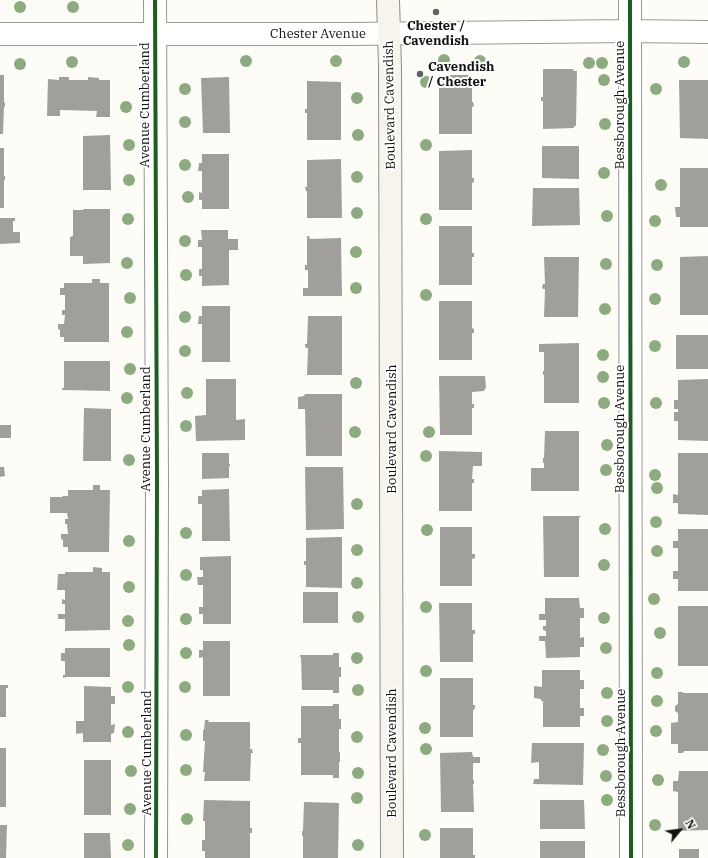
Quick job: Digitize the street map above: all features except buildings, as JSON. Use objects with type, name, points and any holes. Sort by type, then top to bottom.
[{"type":"main road","name":"Boulevard Cavendish","points":[[388,0],[392,476],[392,858]]},
{"type":"street","name":"Avenue Cumberland","points":[[155,0],[157,483],[156,858]]},
{"type":"street","name":"Bessborough Avenue","points":[[630,0],[631,858]]},
{"type":"street","name":"Chester Avenue","points":[[0,34],[630,31],[708,32]]},
{"type":"cycle path","points":[[155,0],[157,483],[156,858]]},
{"type":"cycle path","points":[[630,0],[631,858]]},
{"type":"place","name":"Chester / Cavendish","points":[[436,12]]},
{"type":"place","name":"Cavendish / Chester","points":[[420,74]]}]
